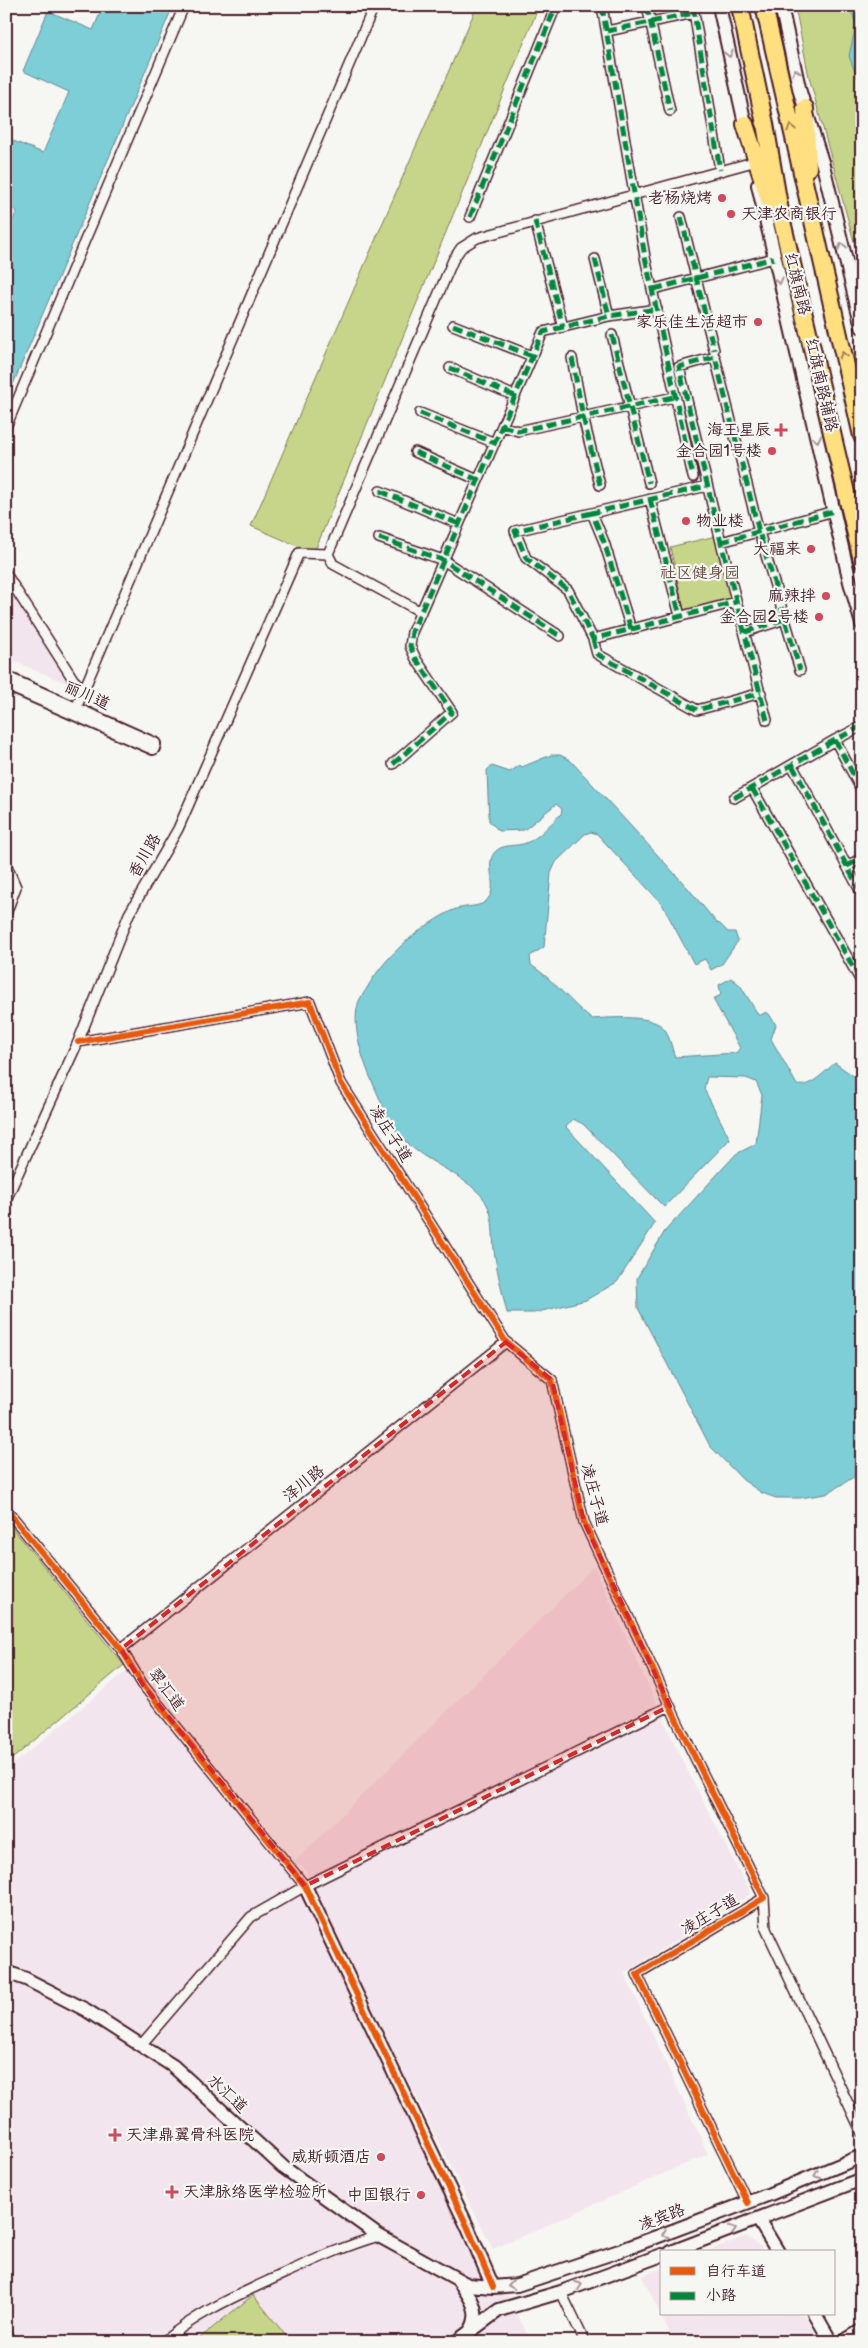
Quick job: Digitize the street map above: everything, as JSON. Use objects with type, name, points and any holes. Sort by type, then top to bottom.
[{"type":"highway","name":"红旗南路","points":[[740,6],[765,124],[781,217],[862,560]]},
{"type":"highway","name":"红旗南路","points":[[764,6],[778,76],[862,436]]},
{"type":"highway","points":[[805,108],[811,215]]},
{"type":"highway","points":[[745,124],[770,205],[781,217]]},
{"type":"main road","name":"红旗南路辅路","points":[[719,6],[774,258],[850,582],[862,624]]},
{"type":"main road","points":[[781,6],[805,108],[823,165],[862,327]]},
{"type":"main road","name":"丽川道","points":[[6,678],[154,746]]},
{"type":"main road","name":"丽川道","points":[[6,684],[75,711]]},
{"type":"main road","points":[[305,1886],[468,2228],[493,2287]]},
{"type":"main road","name":"水汇道","points":[[6,1972],[26,1979],[86,2010],[174,2066],[283,2167],[379,2236],[468,2285]]},
{"type":"main road","name":"凌宾路","points":[[468,2285],[493,2287],[517,2285],[601,2257],[748,2203],[862,2156]]},
{"type":"main road","points":[[676,2250],[862,2178]]},
{"type":"main road","points":[[758,2219],[777,2250]]},
{"type":"main road","points":[[456,2342],[499,2310],[561,2292],[660,2256]]},
{"type":"main road","points":[[457,2278],[476,2310],[477,2319],[468,2333]]},
{"type":"main road","points":[[816,2316],[831,2342]]},
{"type":"main road","points":[[843,2342],[862,2330]]},
{"type":"street","points":[[6,427],[184,6]]},
{"type":"street","points":[[75,711],[374,6]]},
{"type":"street","points":[[470,217],[556,6]]},
{"type":"street","points":[[602,6],[645,257],[654,290],[656,309],[674,397],[693,477]]},
{"type":"street","points":[[647,6],[670,111]]},
{"type":"street","points":[[607,31],[694,10],[720,170]]},
{"type":"street","points":[[421,612],[333,564],[328,554],[453,260],[461,248],[477,238],[753,162]]},
{"type":"street","points":[[682,217],[714,350]]},
{"type":"street","points":[[535,222],[563,327]]},
{"type":"street","points":[[654,290],[774,258]]},
{"type":"street","points":[[596,259],[609,316]]},
{"type":"street","points":[[393,764],[452,712],[416,659],[410,646],[412,632],[543,332],[609,316],[656,309]]},
{"type":"street","points":[[453,325],[532,356]]},
{"type":"street","points":[[612,335],[649,483]]},
{"type":"street","points":[[768,720],[736,602],[679,367],[715,357],[759,532],[800,670]]},
{"type":"street","points":[[572,358],[582,417],[600,486]]},
{"type":"street","points":[[450,368],[515,396]]},
{"type":"street","points":[[502,426],[518,431],[674,397]]},
{"type":"street","points":[[420,413],[494,442]]},
{"type":"street","points":[[414,452],[478,480]]},
{"type":"street","points":[[707,486],[515,531],[526,558],[568,590],[593,639],[597,654],[697,710],[761,694]]},
{"type":"street","points":[[380,491],[459,524]]},
{"type":"street","points":[[650,499],[680,616]]},
{"type":"street","points":[[721,542],[834,511]]},
{"type":"street","points":[[592,513],[604,542],[631,629]]},
{"type":"street","points":[[379,538],[443,560],[560,636]]},
{"type":"street","name":"香川路","points":[[6,1200],[78,1042],[129,914],[178,829],[299,553],[328,554]]},
{"type":"street","points":[[6,574],[73,679],[84,691]]},
{"type":"street","points":[[593,639],[736,602]]},
{"type":"street","points":[[744,632],[785,619]]},
{"type":"street","points":[[734,798],[862,726]]},
{"type":"street","points":[[835,740],[862,791]]},
{"type":"street","points":[[792,765],[862,894]]},
{"type":"street","points":[[752,788],[862,983]]},
{"type":"street","points":[[847,866],[862,858]]},
{"type":"street","points":[[6,864],[16,887],[6,914]]},
{"type":"street","name":"凌庄子道","points":[[78,1042],[310,1002],[341,1083],[506,1342],[552,1380],[584,1522],[670,1706],[764,1898],[637,1974],[748,2203]]},
{"type":"street","name":"泽川路","points":[[121,1649],[506,1342]]},
{"type":"street","name":"翠汇道","points":[[6,1509],[121,1649],[143,1686],[305,1886]]},
{"type":"street","points":[[141,2045],[250,1917],[305,1886],[670,1706]]},
{"type":"street","points":[[764,1898],[766,1929],[862,2133]]},
{"type":"street","points":[[163,2342],[181,2326],[210,2308],[348,2245],[379,2236]]},
{"type":"street","points":[[561,2292],[584,2342]]},
{"type":"street","points":[[6,2333],[11,2342]]},
{"type":"highlighted area","points":[[506,1342],[552,1380],[584,1522],[670,1706],[305,1886],[143,1685],[121,1649]]},
{"type":"shaded area","points":[[6,584],[71,685],[6,658]]},
{"type":"shaded area","points":[[594,1566],[683,1762],[751,1894],[624,1973],[708,2154],[493,2249],[359,1984],[303,1867],[294,1862]]},
{"type":"shaded area","points":[[129,1669],[299,1877],[531,2342],[6,2342],[6,1770]]},
{"type":"shaded area","points":[[746,2236],[763,2250],[711,2250]]},
{"type":"shaded area","points":[[660,2269],[660,2313],[642,2276]]},
{"type":"shaded area","points":[[661,2316],[805,2316],[821,2342],[674,2342]]},
{"type":"green space","points":[[477,6],[539,6],[314,553],[251,526]]},
{"type":"green space","points":[[795,6],[862,6],[862,271],[809,77]]},
{"type":"green space","name":"社区健身园","points":[[716,536],[731,599],[684,610],[670,547]]},
{"type":"green space","points":[[6,1520],[124,1665],[6,1764]]},
{"type":"green space","points":[[253,2295],[291,2342],[195,2342]]},
{"type":"water","points":[[103,6],[173,6],[6,401],[6,235],[17,211],[6,206],[6,138],[43,153],[69,92],[23,71],[48,11],[93,30]]},
{"type":"water","points":[[850,6],[862,6],[862,90],[849,56],[856,25]]},
{"type":"water","points":[[551,755],[560,755],[570,760],[687,887],[717,923],[728,932],[735,932],[738,941],[722,964],[711,970],[705,959],[694,964],[662,904],[597,834],[591,832],[585,834],[556,862],[551,873],[544,947],[530,956],[531,965],[547,977],[591,1019],[632,1018],[652,1021],[660,1025],[669,1037],[675,1057],[736,1053],[740,1048],[713,999],[721,995],[719,985],[731,978],[740,985],[759,1016],[766,1012],[776,1025],[771,1039],[797,1085],[813,1081],[835,1063],[855,1077],[862,1099],[862,1472],[826,1494],[800,1498],[776,1498],[762,1493],[743,1480],[710,1446],[638,1308],[637,1278],[665,1231],[736,1154],[756,1144],[762,1095],[756,1082],[746,1078],[707,1077],[704,1089],[730,1139],[664,1207],[583,1124],[573,1119],[566,1127],[655,1223],[617,1282],[586,1300],[534,1313],[507,1313],[495,1257],[491,1216],[485,1200],[471,1186],[422,1155],[405,1141],[387,1116],[367,1069],[360,1047],[356,1014],[359,1000],[383,965],[403,944],[437,919],[454,910],[485,902],[492,891],[491,859],[494,853],[501,848],[531,841],[561,814],[562,809],[556,804],[524,830],[499,831],[489,821],[487,770],[492,766],[510,772],[520,765],[522,767]]},
{"type":"marked path","points":[[470,217],[556,6]]},
{"type":"marked path","points":[[602,6],[645,257],[693,477]]},
{"type":"marked path","points":[[647,6],[670,111]]},
{"type":"marked path","points":[[693,6],[720,170]]},
{"type":"marked path","points":[[607,31],[694,13]]},
{"type":"marked path","points":[[681,217],[714,350]]},
{"type":"marked path","points":[[535,221],[563,327]]},
{"type":"marked path","points":[[654,289],[774,258]]},
{"type":"marked path","points":[[595,259],[609,316]]},
{"type":"marked path","points":[[393,764],[452,712],[416,659],[410,646],[412,632],[543,332],[609,316],[657,309]]},
{"type":"marked path","points":[[453,325],[532,356]]},
{"type":"marked path","points":[[612,335],[649,483]]},
{"type":"marked path","points":[[767,720],[721,542],[679,367],[715,357],[759,532],[800,670]]},
{"type":"marked path","points":[[572,358],[583,417],[600,485]]},
{"type":"marked path","points":[[450,368],[515,396]]},
{"type":"marked path","points":[[502,426],[518,431],[674,397]]},
{"type":"marked path","points":[[420,413],[495,443]]},
{"type":"marked path","points":[[415,452],[478,480]]},
{"type":"marked path","points":[[631,629],[604,542],[592,513],[707,486]]},
{"type":"marked path","points":[[380,491],[459,524]]},
{"type":"marked path","points":[[650,499],[680,616]]},
{"type":"marked path","points":[[721,542],[834,511]]},
{"type":"marked path","points":[[592,513],[515,531],[526,558],[568,590],[593,639],[736,602]]},
{"type":"marked path","points":[[379,538],[443,560],[560,636]]},
{"type":"marked path","points":[[745,632],[785,619]]},
{"type":"marked path","points":[[593,639],[597,654],[697,710],[761,693]]},
{"type":"marked path","points":[[862,726],[835,740],[862,791]]},
{"type":"marked path","points":[[734,798],[835,740]]},
{"type":"marked path","points":[[792,765],[862,894]]},
{"type":"marked path","points":[[752,788],[862,983]]},
{"type":"marked path","points":[[847,866],[862,858]]},
{"type":"cycle path","points":[[78,1042],[310,1002],[341,1083],[506,1342],[552,1380],[584,1522],[678,1723],[764,1898],[637,1974],[748,2203]]},
{"type":"cycle path","points":[[6,1509],[121,1649],[143,1685],[305,1886],[468,2228],[493,2287]]},
{"type":"place","name":"老杨烧烤","points":[[722,198]]},
{"type":"place","name":"天津农商银行","points":[[731,214]]},
{"type":"place","name":"家乐佳生活超市","points":[[758,322]]},
{"type":"place","name":"海王星辰","points":[[781,430]]},
{"type":"place","name":"金合园1号楼","points":[[772,451]]},
{"type":"place","name":"物业楼","points":[[686,521]]},
{"type":"place","name":"大福来","points":[[811,549]]},
{"type":"place","name":"麻辣拌","points":[[826,596]]},
{"type":"place","name":"金合园2号楼","points":[[819,617]]},
{"type":"place","name":"天津鼎翼骨科医院","points":[[115,2135]]},
{"type":"place","name":"威斯顿酒店","points":[[381,2157]]},
{"type":"place","name":"天津脉络医学检验所","points":[[172,2192]]},
{"type":"place","name":"中国银行","points":[[421,2195]]}]
